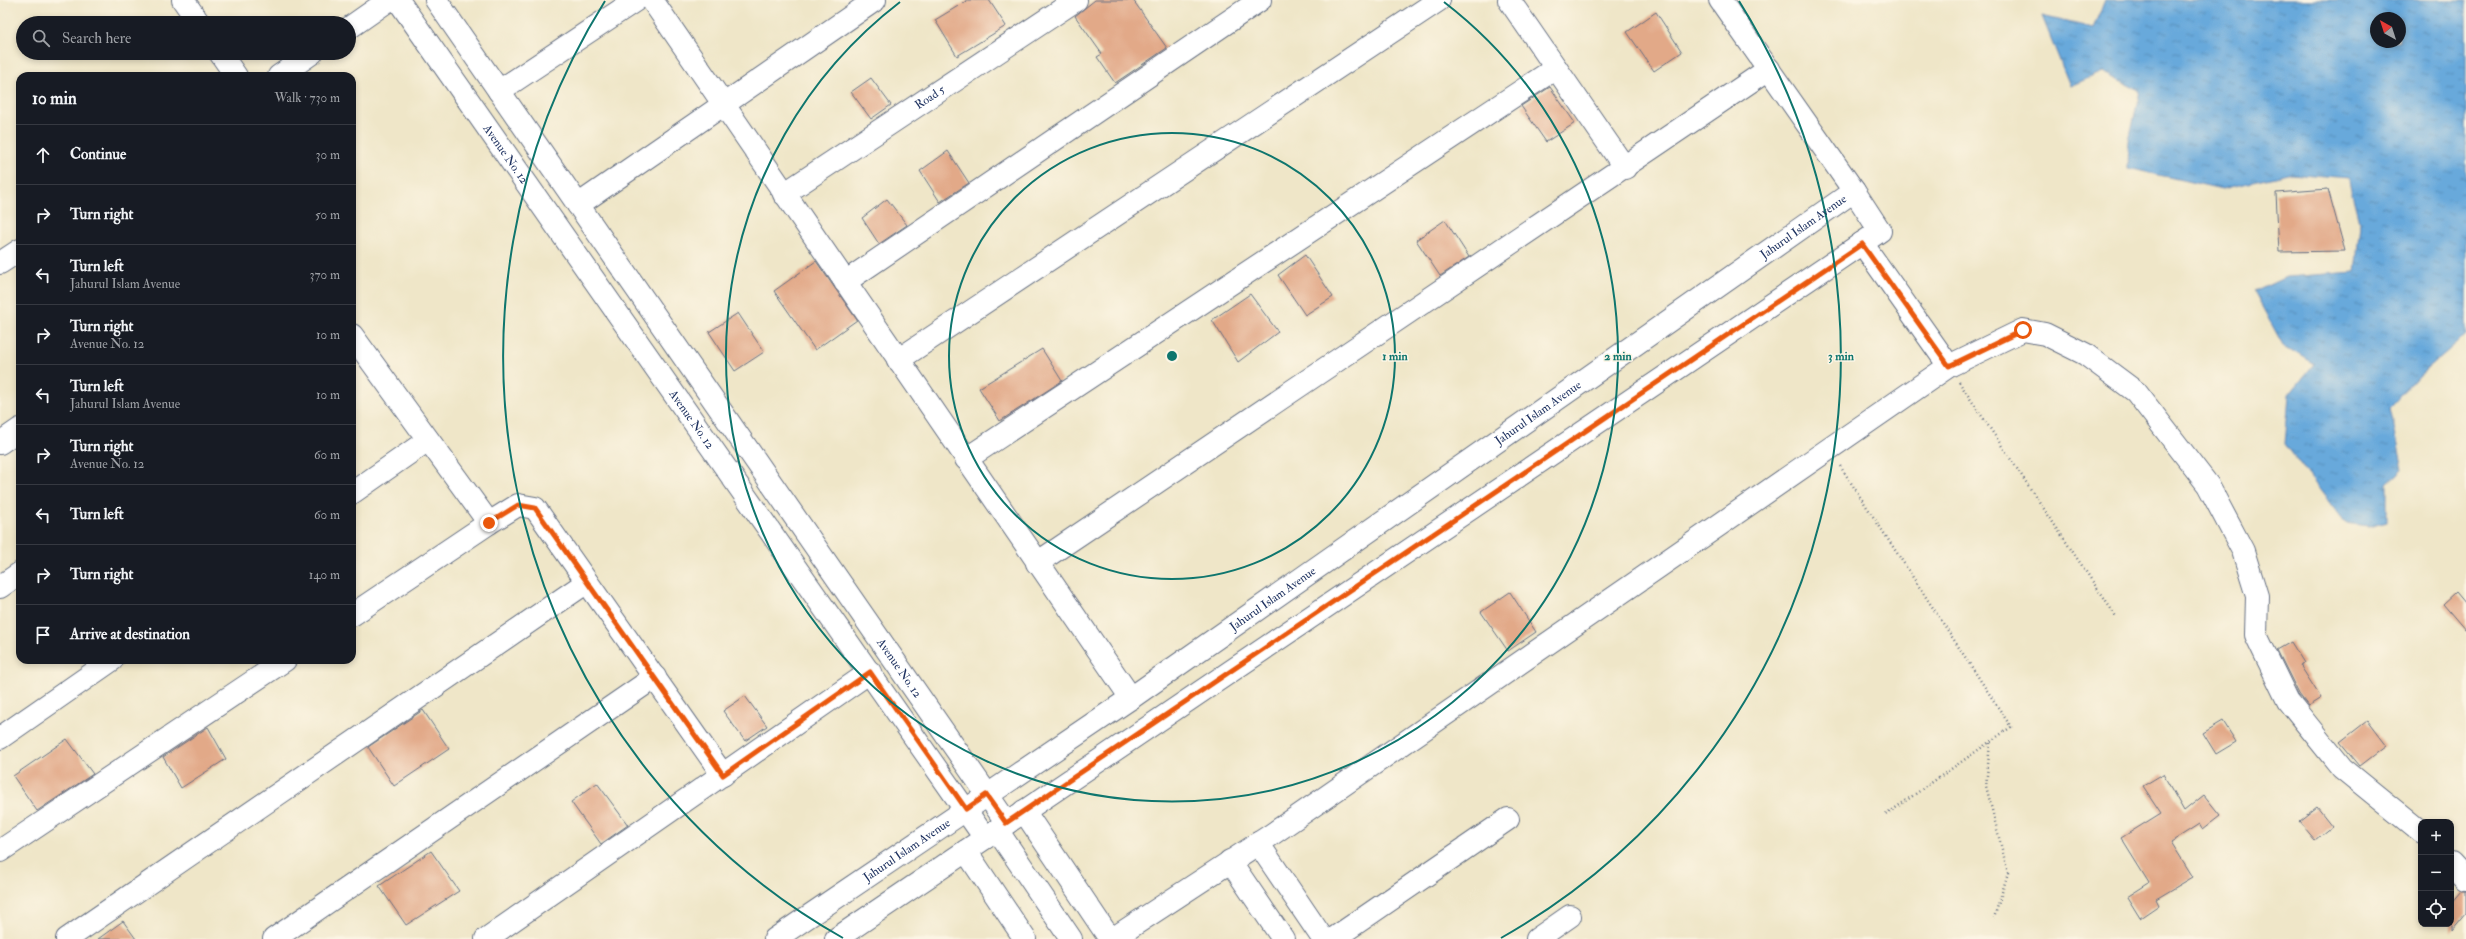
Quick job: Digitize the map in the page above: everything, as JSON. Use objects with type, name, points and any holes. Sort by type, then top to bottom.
[{"type":"street","points":[[183,0],[194,16]]},
{"type":"street","points":[[356,23],[389,0]]},
{"type":"street","name":"Avenue No. 12","points":[[398,0],[966,809],[996,830]]},
{"type":"street","name":"Avenue No. 12","points":[[436,0],[986,795],[996,830],[1071,939]]},
{"type":"street","points":[[499,91],[636,0]]},
{"type":"street","points":[[652,0],[1131,698]]},
{"type":"street","points":[[578,206],[875,0]]},
{"type":"street","name":"Road 5","points":[[784,194],[1076,0]]},
{"type":"street","points":[[845,282],[1260,0]]},
{"type":"street","points":[[898,360],[1439,0]]},
{"type":"street","points":[[1508,0],[1625,168]]},
{"type":"street","points":[[1720,0],[1854,190]]},
{"type":"street","points":[[225,60],[233,72]]},
{"type":"street","points":[[285,72],[302,60]]},
{"type":"street","points":[[966,459],[1556,68]]},
{"type":"street","points":[[1037,563],[1625,168],[1769,69]]},
{"type":"street","name":"Jahurul Islam Avenue","points":[[775,939],[1131,698],[1854,190],[1880,231],[836,939]]},
{"type":"street","points":[[1862,244],[1949,366]]},
{"type":"street","points":[[0,263],[16,253]]},
{"type":"street","points":[[1024,811],[1106,933],[1111,937],[1117,936],[1258,843],[1949,366],[2023,330],[2045,334],[2085,354],[2136,392],[2208,484],[2243,551],[2257,596],[2256,635],[2288,701],[2342,768],[2418,830]]},
{"type":"street","points":[[356,344],[489,523]]},
{"type":"street","points":[[0,443],[16,432]]},
{"type":"street","points":[[356,490],[428,440]]},
{"type":"street","points":[[356,612],[518,505],[535,508],[723,775]]},
{"type":"street","points":[[0,587],[16,576]]},
{"type":"street","points":[[67,939],[587,582]]},
{"type":"street","points":[[0,738],[106,664]]},
{"type":"street","points":[[0,852],[279,664]]},
{"type":"street","points":[[486,939],[870,672]]},
{"type":"street","points":[[274,939],[655,677]]},
{"type":"street","points":[[1333,939],[1508,819]]},
{"type":"street","points":[[1258,843],[1323,939]]},
{"type":"street","points":[[966,851],[1025,939]]},
{"type":"street","points":[[1230,861],[1283,939]]},
{"type":"street","points":[[2454,866],[2466,880]]},
{"type":"street","points":[[1537,939],[1570,916]]},
{"type":"path","points":[[1949,366],[2116,618]]},
{"type":"path","points":[[1829,448],[2011,727],[1884,816]]},
{"type":"path","points":[[1990,742],[1986,786],[2008,873],[1994,918]]},
{"type":"water","points":[[2105,0],[2466,0],[2466,335],[2420,375],[2390,408],[2403,469],[2387,484],[2387,521],[2368,526],[2345,523],[2285,444],[2289,395],[2314,364],[2283,345],[2254,292],[2286,277],[2355,272],[2360,225],[2348,178],[2292,173],[2222,189],[2128,168],[2129,140],[2140,91],[2103,72],[2070,86],[2042,16],[2093,28]]},
{"type":"building","points":[[968,0],[989,0],[1006,26],[957,56],[935,20]]},
{"type":"building","points":[[1095,0],[1133,0],[1167,48],[1115,83],[1097,57],[1102,54],[1075,16]]},
{"type":"building","points":[[1656,12],[1682,52],[1654,71],[1627,32]]},
{"type":"building","points":[[871,78],[891,105],[871,119],[851,92]]},
{"type":"building","points":[[1550,87],[1575,123],[1546,142],[1521,106]]},
{"type":"building","points":[[948,151],[969,183],[940,202],[920,171]]},
{"type":"building","points":[[2328,189],[2345,251],[2279,252],[2276,193]]},
{"type":"building","points":[[887,199],[907,225],[879,244],[862,218]]},
{"type":"building","points":[[1445,220],[1469,257],[1440,276],[1416,240]]},
{"type":"building","points":[[1305,255],[1333,297],[1305,315],[1278,275]]},
{"type":"building","points":[[816,261],[857,320],[815,350],[774,291]]},
{"type":"building","points":[[1250,294],[1278,332],[1238,362],[1212,320]]},
{"type":"building","points":[[738,313],[764,352],[735,371],[709,332]]},
{"type":"building","points":[[1042,349],[1062,381],[1000,421],[979,388]]},
{"type":"building","points":[[1510,592],[1536,632],[1508,651],[1481,612]]},
{"type":"building","points":[[2456,592],[2466,604],[2466,631],[2443,604]]},
{"type":"building","points":[[2291,642],[2304,663],[2300,665],[2321,698],[2308,706],[2299,694],[2277,650]]},
{"type":"building","points":[[745,696],[767,726],[745,741],[723,711]]},
{"type":"building","points":[[423,710],[449,749],[394,786],[368,747]]},
{"type":"building","points":[[2223,721],[2236,742],[2216,754],[2203,733]]},
{"type":"building","points":[[2367,721],[2386,746],[2360,766],[2340,742]]},
{"type":"building","points":[[208,727],[226,759],[181,788],[163,757]]},
{"type":"building","points":[[67,739],[93,774],[37,811],[13,776]]},
{"type":"building","points":[[2163,774],[2184,811],[2204,795],[2220,815],[2202,829],[2199,824],[2171,842],[2193,877],[2156,899],[2159,905],[2140,918],[2127,897],[2149,883],[2121,838],[2161,813],[2143,786]]},
{"type":"building","points":[[597,783],[628,825],[601,844],[571,802]]},
{"type":"building","points":[[2317,807],[2332,826],[2315,840],[2299,821]]},
{"type":"building","points":[[431,851],[459,891],[406,925],[379,886]]},
{"type":"building","points":[[2462,891],[2466,891],[2466,914],[2451,932],[2451,927],[2454,927],[2454,900]]},
{"type":"building","points":[[123,921],[136,939],[98,939]]},
{"type":"route","points":[[489,523],[518,505],[535,508],[723,775],[870,672],[966,809],[986,795],[1006,823],[1862,244],[1949,366],[2023,330]]}]
